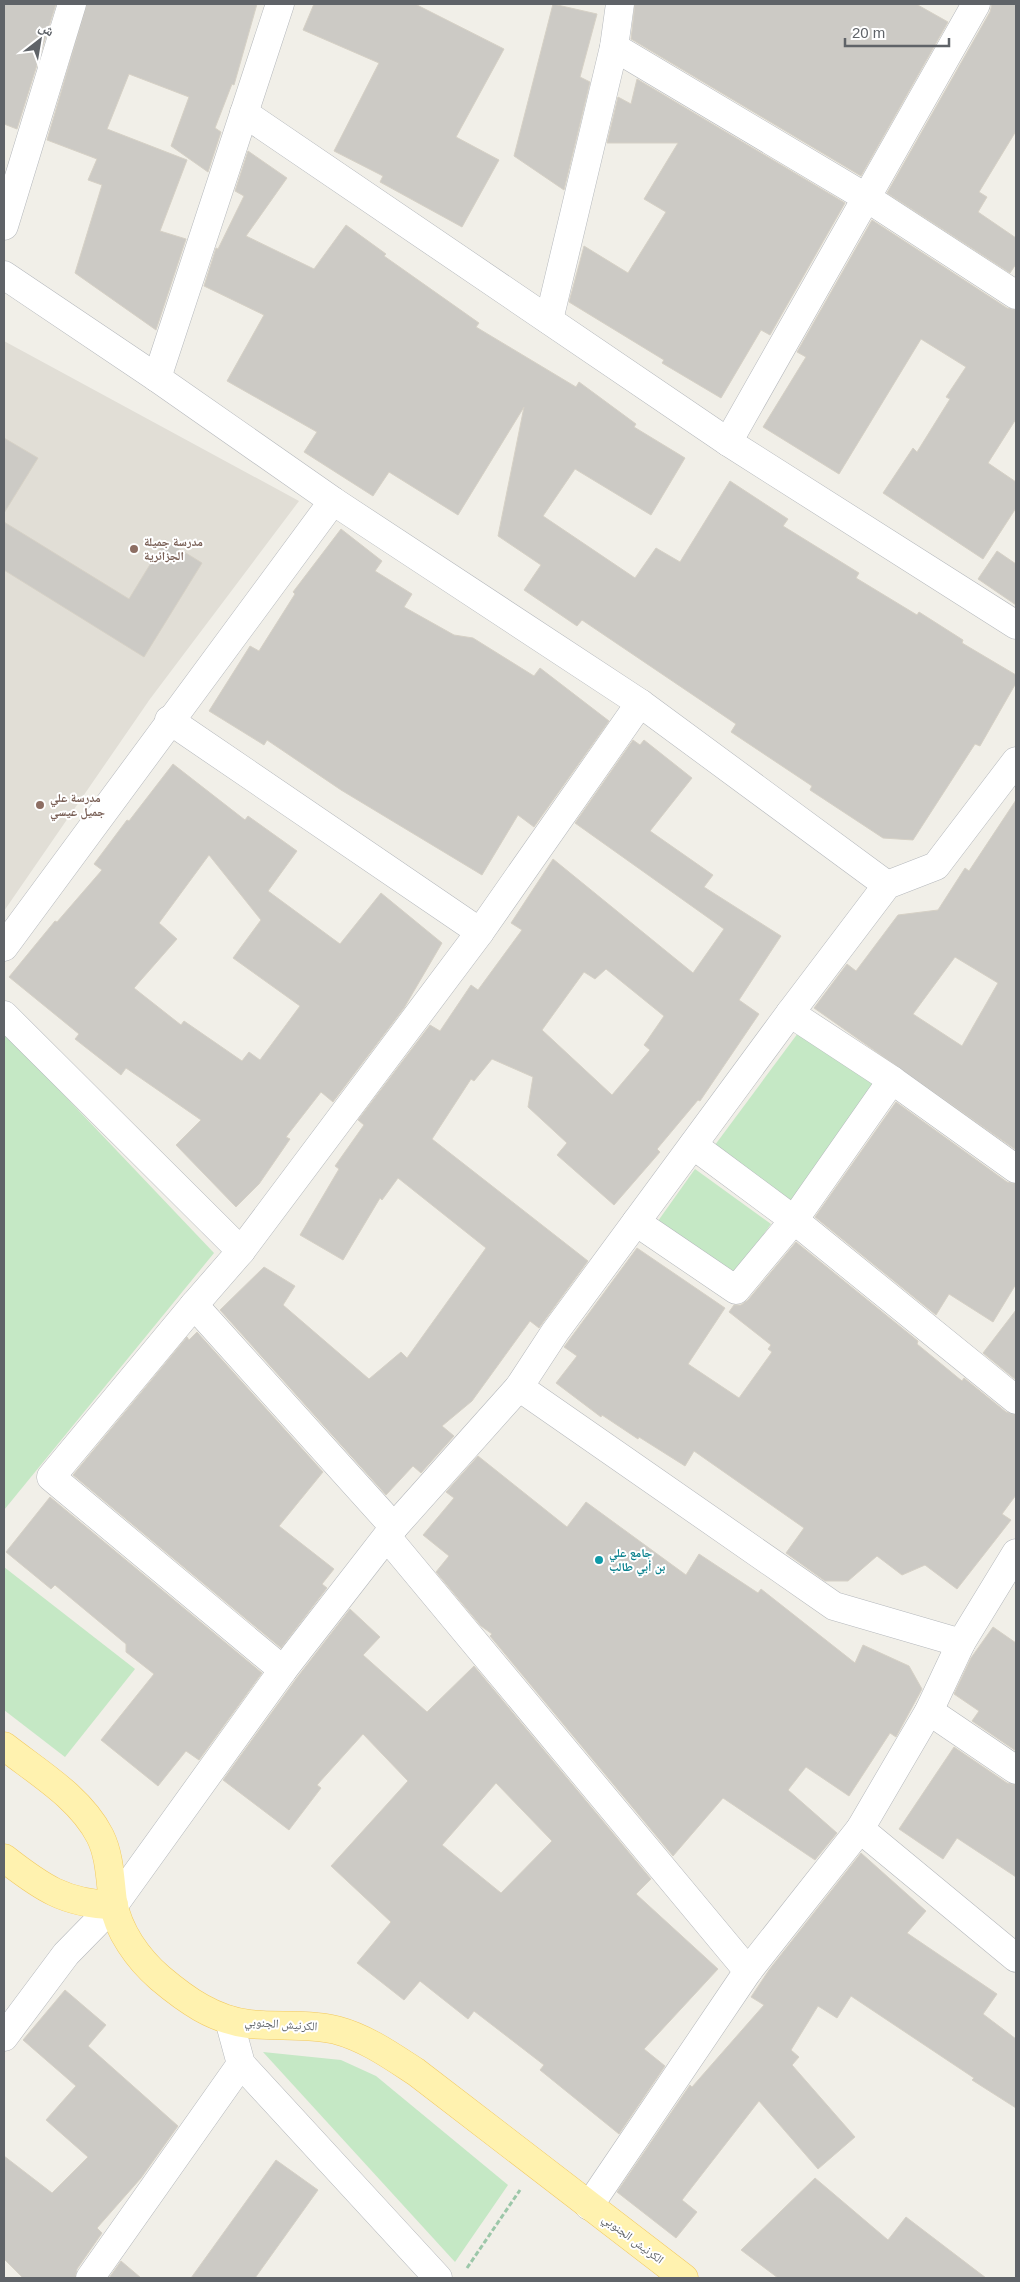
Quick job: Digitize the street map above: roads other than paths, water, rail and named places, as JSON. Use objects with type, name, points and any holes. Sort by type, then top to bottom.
[{"type":"main road","name":"الكرنيش الجنوبي","points":[[4,1746],[76,1803],[90,1818],[100,1837],[107,1857],[114,1905],[120,1925],[143,1962],[158,1977],[188,2000],[207,2011],[229,2020],[249,2024],[314,2026],[358,2037],[378,2047],[416,2072],[684,2278]]},
{"type":"main road","points":[[4,1858],[41,1886],[58,1895],[76,1901],[114,1905]]},
{"type":"street","points":[[4,226],[72,4]]},
{"type":"street","points":[[157,378],[280,4]]},
{"type":"street","points":[[549,320],[614,47],[620,4]]},
{"type":"street","points":[[728,442],[976,4]]},
{"type":"street","points":[[614,47],[867,198],[1016,294]]},
{"type":"street","points":[[244,113],[728,442],[1016,625]]},
{"type":"street","points":[[4,275],[157,378],[333,501],[640,704],[887,885]]},
{"type":"street","points":[[4,947],[169,720],[333,501]]},
{"type":"street","points":[[283,1670],[51,1477],[241,1251],[480,932],[640,704]]},
{"type":"street","points":[[169,720],[480,932]]},
{"type":"street","points":[[4,2037],[66,1954],[114,1905],[283,1670],[390,1532],[519,1387],[555,1332],[692,1145],[887,885],[936,866],[1016,761]]},
{"type":"street","points":[[790,1013],[892,1080],[1016,1169]]},
{"type":"street","points":[[4,1015],[241,1251]]},
{"type":"street","points":[[636,1222],[736,1290],[794,1220],[892,1080]]},
{"type":"street","points":[[692,1145],[794,1220],[1016,1400]]},
{"type":"street","points":[[194,1305],[390,1532],[748,1971]]},
{"type":"street","points":[[519,1387],[834,1606],[961,1643]]},
{"type":"street","points":[[589,2206],[748,1971],[860,1829],[929,1711],[961,1643],[1016,1553]]},
{"type":"street","points":[[929,1711],[1016,1770]]},
{"type":"street","points":[[860,1829],[1016,1958]]},
{"type":"street","points":[[229,2020],[241,2064],[438,2278]]},
{"type":"street","points":[[90,2278],[241,2064]]},
{"type":"place","name":"مدرسة جميلة الجزائرية","points":[[134,549]]},
{"type":"place","name":"مدرسة علي جميل عيسي","points":[[40,805]]},
{"type":"place","name":"جامع علي بن أبي طالب","points":[[599,1560]]}]
